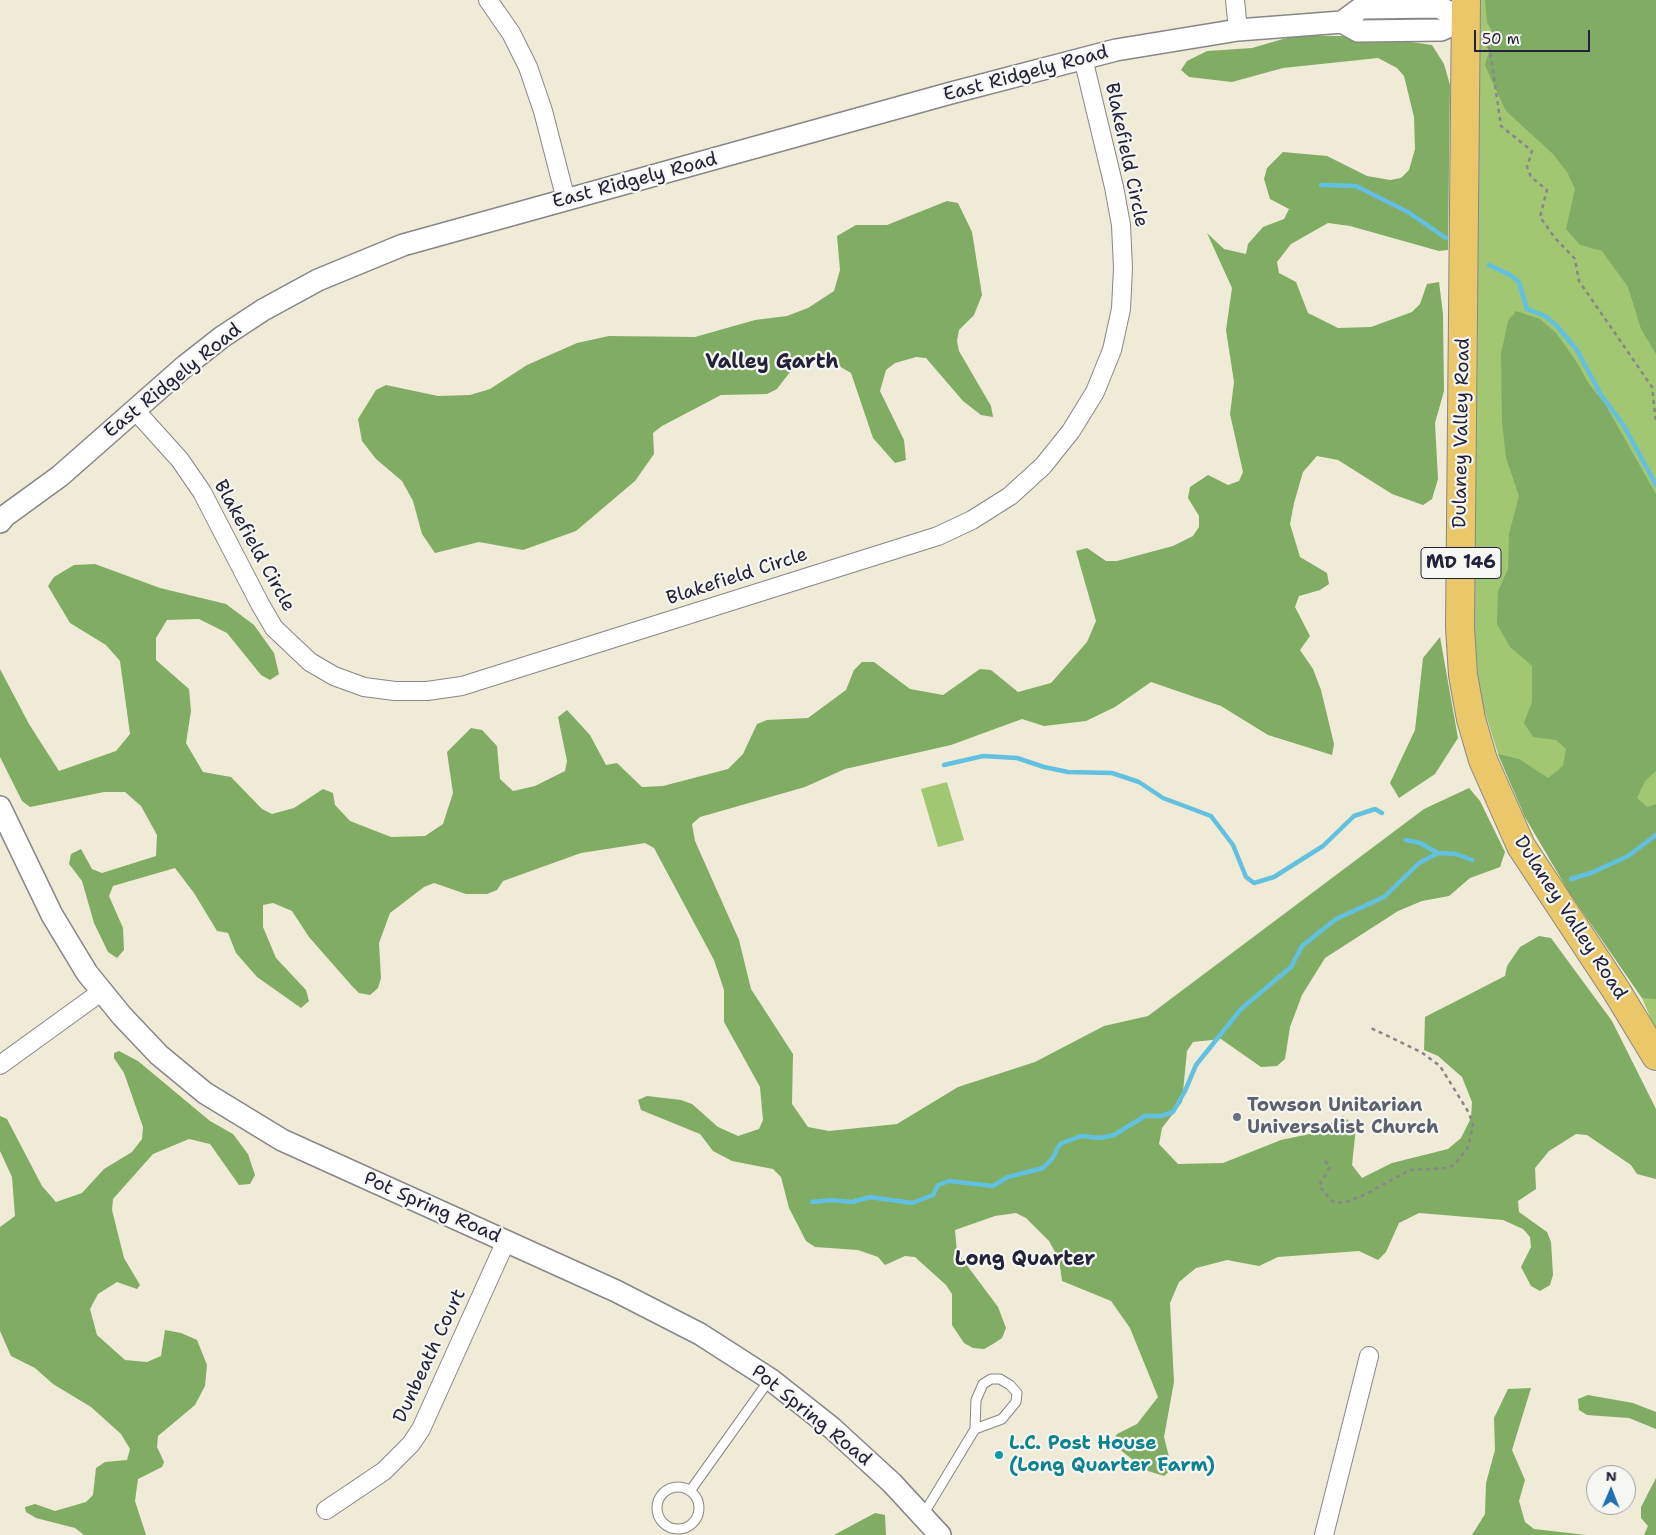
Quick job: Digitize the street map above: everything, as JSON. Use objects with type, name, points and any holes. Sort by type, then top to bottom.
[{"type":"main road","name":"Dulaney Valley Road","points":[[1466,9],[1460,627],[1466,692],[1483,760],[1521,846],[1616,990],[1656,1056]]},
{"type":"street","points":[[488,0],[510,33],[528,67],[543,111],[566,200]]},
{"type":"street","points":[[1235,0],[1238,30]]},
{"type":"street","name":"East Ridgely Road","points":[[2,518],[60,476],[222,337],[263,310],[318,280],[403,245],[1083,58],[1155,42],[1238,30],[1342,22],[1361,8],[1438,7],[1466,9]]},
{"type":"street","name":"Blakefield Circle","points":[[135,410],[180,460],[202,492],[274,628],[310,662],[334,676],[364,687],[395,691],[427,692],[462,686],[938,536],[972,520],[1010,496],[1043,466],[1071,431],[1095,392],[1112,350],[1121,309],[1123,268],[1121,225],[1114,187],[1083,58]]},
{"type":"street","name":"Pot Spring Road","points":[[0,807],[52,915],[87,973],[101,992],[159,1055],[205,1093],[254,1125],[321,1159],[506,1241],[674,1320],[770,1379],[852,1445],[923,1515],[940,1535]]},
{"type":"street","points":[[0,1066],[101,992]]},
{"type":"street","name":"Dunbeath Court","points":[[326,1510],[384,1471],[411,1444],[421,1429],[506,1241]]},
{"type":"street","points":[[1324,1535],[1369,1356]]},
{"type":"lane","points":[[690,1491],[770,1379]]},
{"type":"lane","points":[[923,1515],[975,1429],[976,1400],[982,1384],[991,1379],[1000,1379],[1010,1385],[1017,1393],[1016,1402],[1002,1418],[975,1429]]},
{"type":"lane","points":[[676,1487],[690,1491],[698,1502],[698,1515],[695,1521],[684,1529],[670,1528],[664,1524],[657,1512],[659,1498],[663,1493],[676,1487]]},
{"type":"path","points":[[1466,9],[1490,50],[1501,126],[1532,151],[1526,167],[1531,177],[1547,190],[1540,217],[1555,238],[1575,259],[1578,281],[1652,387],[1656,422]]},
{"type":"path","points":[[1325,1160],[1330,1167],[1319,1186],[1332,1200],[1344,1203],[1410,1170],[1448,1168],[1455,1164],[1467,1149],[1473,1125],[1469,1113],[1440,1066],[1420,1052],[1371,1028]]},
{"type":"green space","points":[[1476,0],[1656,0],[1656,1031],[1642,998],[1569,892],[1525,817],[1498,754],[1473,674]]},
{"type":"green space","points":[[1485,0],[1656,0],[1656,354],[1641,329],[1628,287],[1602,251],[1580,245],[1566,229],[1575,189],[1567,172],[1553,154],[1506,111],[1485,65],[1494,36],[1487,22]]},
{"type":"green space","points":[[1297,35],[1377,37],[1432,45],[1444,64],[1450,85],[1448,250],[1439,251],[1350,226],[1328,223],[1291,244],[1277,262],[1279,273],[1296,282],[1308,313],[1338,328],[1371,327],[1412,312],[1420,304],[1427,284],[1439,282],[1443,314],[1444,391],[1435,423],[1438,479],[1432,499],[1423,505],[1392,494],[1338,460],[1317,456],[1303,472],[1294,503],[1290,524],[1300,557],[1327,573],[1329,584],[1320,590],[1299,596],[1295,607],[1310,636],[1300,650],[1313,669],[1321,690],[1334,744],[1332,755],[1268,735],[1221,706],[1151,682],[1115,707],[1086,721],[1044,726],[1022,719],[951,745],[845,769],[805,787],[700,817],[692,824],[695,841],[739,940],[751,989],[793,1054],[792,1104],[808,1127],[829,1131],[897,1124],[958,1087],[1035,1062],[1104,1026],[1148,1016],[1424,809],[1469,788],[1480,801],[1505,852],[1500,867],[1470,878],[1449,896],[1422,901],[1398,911],[1325,958],[1302,995],[1290,1027],[1285,1059],[1277,1066],[1261,1067],[1221,1039],[1193,1042],[1187,1051],[1182,1102],[1162,1128],[1159,1144],[1178,1164],[1223,1163],[1281,1140],[1314,1133],[1343,1116],[1356,1127],[1352,1165],[1362,1178],[1392,1163],[1448,1149],[1461,1138],[1471,1118],[1472,1102],[1462,1077],[1438,1056],[1424,1050],[1425,1017],[1505,976],[1507,966],[1520,947],[1539,936],[1551,938],[1612,1021],[1656,1109],[1656,1179],[1637,1174],[1631,1165],[1587,1135],[1576,1134],[1549,1151],[1535,1168],[1536,1189],[1518,1201],[1519,1212],[1547,1232],[1551,1242],[1553,1275],[1550,1285],[1540,1291],[1531,1286],[1521,1267],[1531,1247],[1530,1237],[1523,1229],[1503,1220],[1419,1213],[1399,1223],[1386,1252],[1378,1260],[1359,1251],[1278,1257],[1259,1266],[1227,1260],[1196,1268],[1179,1282],[1170,1303],[1174,1382],[1164,1437],[1172,1469],[1164,1476],[1145,1470],[1112,1443],[1117,1434],[1137,1424],[1158,1397],[1130,1328],[1111,1301],[1062,1281],[1059,1259],[1049,1241],[1026,1218],[1016,1213],[995,1216],[955,1230],[957,1252],[998,1307],[1006,1328],[1002,1338],[993,1344],[984,1349],[973,1348],[964,1343],[952,1325],[952,1294],[946,1285],[915,1257],[905,1256],[885,1265],[878,1257],[858,1250],[815,1247],[806,1241],[789,1208],[781,1177],[773,1169],[732,1161],[713,1151],[700,1134],[641,1110],[638,1100],[647,1096],[681,1100],[692,1104],[718,1127],[738,1136],[759,1129],[763,1120],[760,1087],[724,1022],[724,990],[714,960],[654,848],[645,843],[581,853],[503,881],[497,890],[487,894],[466,894],[434,883],[424,887],[390,913],[379,943],[381,978],[378,988],[370,995],[359,993],[352,986],[309,937],[292,911],[273,903],[263,905],[263,927],[276,958],[306,990],[309,1001],[301,1008],[257,977],[236,953],[228,933],[217,931],[194,893],[175,868],[113,886],[109,896],[123,928],[124,950],[117,958],[108,952],[94,923],[82,881],[69,864],[71,854],[81,849],[92,869],[102,873],[156,856],[157,835],[141,806],[125,792],[104,792],[30,807],[22,801],[0,757],[0,669],[29,724],[59,771],[116,751],[130,734],[120,661],[106,645],[70,623],[48,586],[54,577],[74,565],[95,564],[160,588],[226,604],[254,625],[274,653],[279,674],[270,680],[261,675],[227,633],[199,619],[167,620],[156,638],[156,660],[189,689],[191,711],[186,743],[203,772],[231,777],[262,809],[272,814],[294,808],[323,789],[333,793],[335,805],[350,821],[391,837],[425,836],[443,824],[453,793],[447,752],[471,728],[482,730],[497,746],[500,779],[513,791],[535,786],[565,771],[567,761],[558,717],[567,710],[590,735],[606,765],[617,763],[642,787],[663,786],[728,769],[743,754],[757,724],[767,720],[808,718],[846,690],[854,670],[862,662],[874,662],[910,689],[943,695],[980,669],[991,670],[1018,692],[1051,683],[1087,642],[1096,621],[1076,551],[1087,548],[1106,561],[1117,561],[1173,546],[1193,536],[1199,527],[1199,516],[1188,498],[1190,487],[1208,475],[1228,485],[1239,481],[1243,472],[1230,414],[1234,382],[1226,330],[1232,288],[1207,233],[1224,249],[1246,254],[1248,244],[1263,227],[1284,219],[1289,209],[1270,199],[1264,179],[1267,168],[1283,152],[1327,156],[1367,176],[1390,180],[1401,178],[1409,170],[1415,149],[1414,117],[1404,76],[1397,68],[1378,58],[1283,68],[1232,82],[1189,77],[1181,70],[1187,61],[1207,51],[1252,48]]},
{"type":"green space","points":[[947,201],[958,203],[972,232],[982,295],[974,315],[959,330],[957,341],[959,351],[991,406],[993,417],[981,415],[963,401],[926,358],[916,357],[895,363],[886,370],[880,391],[904,440],[906,460],[895,463],[873,438],[851,373],[832,362],[809,361],[790,372],[777,389],[767,394],[721,395],[662,426],[653,433],[654,454],[635,481],[576,531],[523,550],[479,542],[435,553],[422,534],[413,501],[402,481],[376,459],[362,441],[358,419],[376,390],[386,385],[438,396],[470,395],[490,389],[527,365],[577,343],[609,336],[695,337],[755,320],[787,316],[808,308],[834,291],[840,270],[837,236],[856,225],[887,225]]},
{"type":"green space","points":[[1516,311],[1540,319],[1556,333],[1576,361],[1589,384],[1605,404],[1656,494],[1656,771],[1645,781],[1637,798],[1647,807],[1656,804],[1656,999],[1642,998],[1569,892],[1525,817],[1498,754],[1519,759],[1548,778],[1563,766],[1566,749],[1556,740],[1533,737],[1524,723],[1532,702],[1532,666],[1510,647],[1497,624],[1498,591],[1508,569],[1509,534],[1519,496],[1506,458],[1502,421],[1501,354],[1508,321]]},
{"type":"green space","points":[[1440,637],[1458,738],[1435,774],[1399,798],[1390,783],[1415,730],[1423,658]]},
{"type":"green space","points":[[947,782],[964,840],[938,847],[921,789]]},
{"type":"green space","points":[[119,1051],[138,1061],[210,1121],[233,1134],[248,1154],[255,1175],[250,1184],[239,1185],[210,1144],[189,1139],[153,1154],[113,1199],[112,1210],[124,1258],[140,1285],[137,1289],[117,1282],[98,1294],[90,1309],[97,1335],[125,1360],[147,1362],[161,1356],[165,1330],[181,1333],[197,1340],[207,1365],[205,1386],[195,1405],[158,1436],[157,1447],[164,1462],[162,1467],[138,1479],[135,1501],[146,1535],[84,1535],[75,1528],[36,1518],[26,1512],[25,1507],[35,1504],[55,1511],[86,1502],[93,1495],[96,1468],[105,1462],[127,1460],[130,1449],[121,1434],[91,1407],[53,1384],[35,1368],[11,1356],[0,1331],[0,1227],[15,1216],[12,1177],[0,1151],[0,1116],[7,1119],[42,1186],[56,1202],[82,1193],[104,1169],[132,1152],[142,1139],[143,1127],[124,1073],[114,1058],[114,1053]]},
{"type":"green space","points":[[1531,1388],[1512,1450],[1525,1480],[1519,1501],[1525,1522],[1534,1529],[1586,1535],[1472,1535],[1485,1514],[1486,1483],[1495,1450],[1494,1418],[1508,1389]]},
{"type":"green space","points":[[1588,1395],[1633,1403],[1656,1412],[1656,1429],[1629,1418],[1587,1415],[1579,1410],[1578,1399]]},
{"type":"green space","points":[[1656,1478],[1656,1535],[1644,1535],[1648,1526],[1641,1518],[1641,1507]]},
{"type":"green space","points":[[875,1513],[885,1515],[886,1535],[834,1535]]},
{"type":"waterway","points":[[1321,185],[1356,186],[1408,212],[1446,238]]},
{"type":"waterway","points":[[1489,265],[1510,275],[1519,282],[1527,309],[1545,316],[1556,325],[1577,350],[1601,395],[1624,426],[1656,485]]},
{"type":"waterway","points":[[944,765],[983,756],[1017,758],[1044,767],[1068,772],[1112,773],[1139,782],[1163,798],[1211,816],[1233,845],[1246,877],[1254,883],[1274,877],[1323,846],[1354,816],[1375,809],[1382,813]]},
{"type":"waterway","points":[[1571,879],[1591,873],[1628,856],[1656,835]]},
{"type":"waterway","points":[[1406,840],[1420,843],[1438,853]]},
{"type":"waterway","points":[[812,1202],[831,1200],[852,1202],[870,1197],[912,1203],[933,1195],[938,1185],[949,1181],[993,1186],[1008,1177],[1043,1168],[1052,1159],[1060,1144],[1081,1136],[1100,1138],[1114,1135],[1145,1116],[1161,1116],[1173,1112],[1185,1091],[1196,1065],[1241,1009],[1291,967],[1302,946],[1336,919],[1384,897],[1419,863],[1438,853],[1456,854],[1472,860]]},
{"type":"place","name":"Towson Unitarian Universalist Church","points":[[1237,1117]]},
{"type":"place","name":"L.C. Post House (Long Quarter Farm)","points":[[999,1455]]},
{"type":"district","name":"Valley Garth","points":[[772,363]]},
{"type":"district","name":"Long Quarter","points":[[1025,1260]]}]
